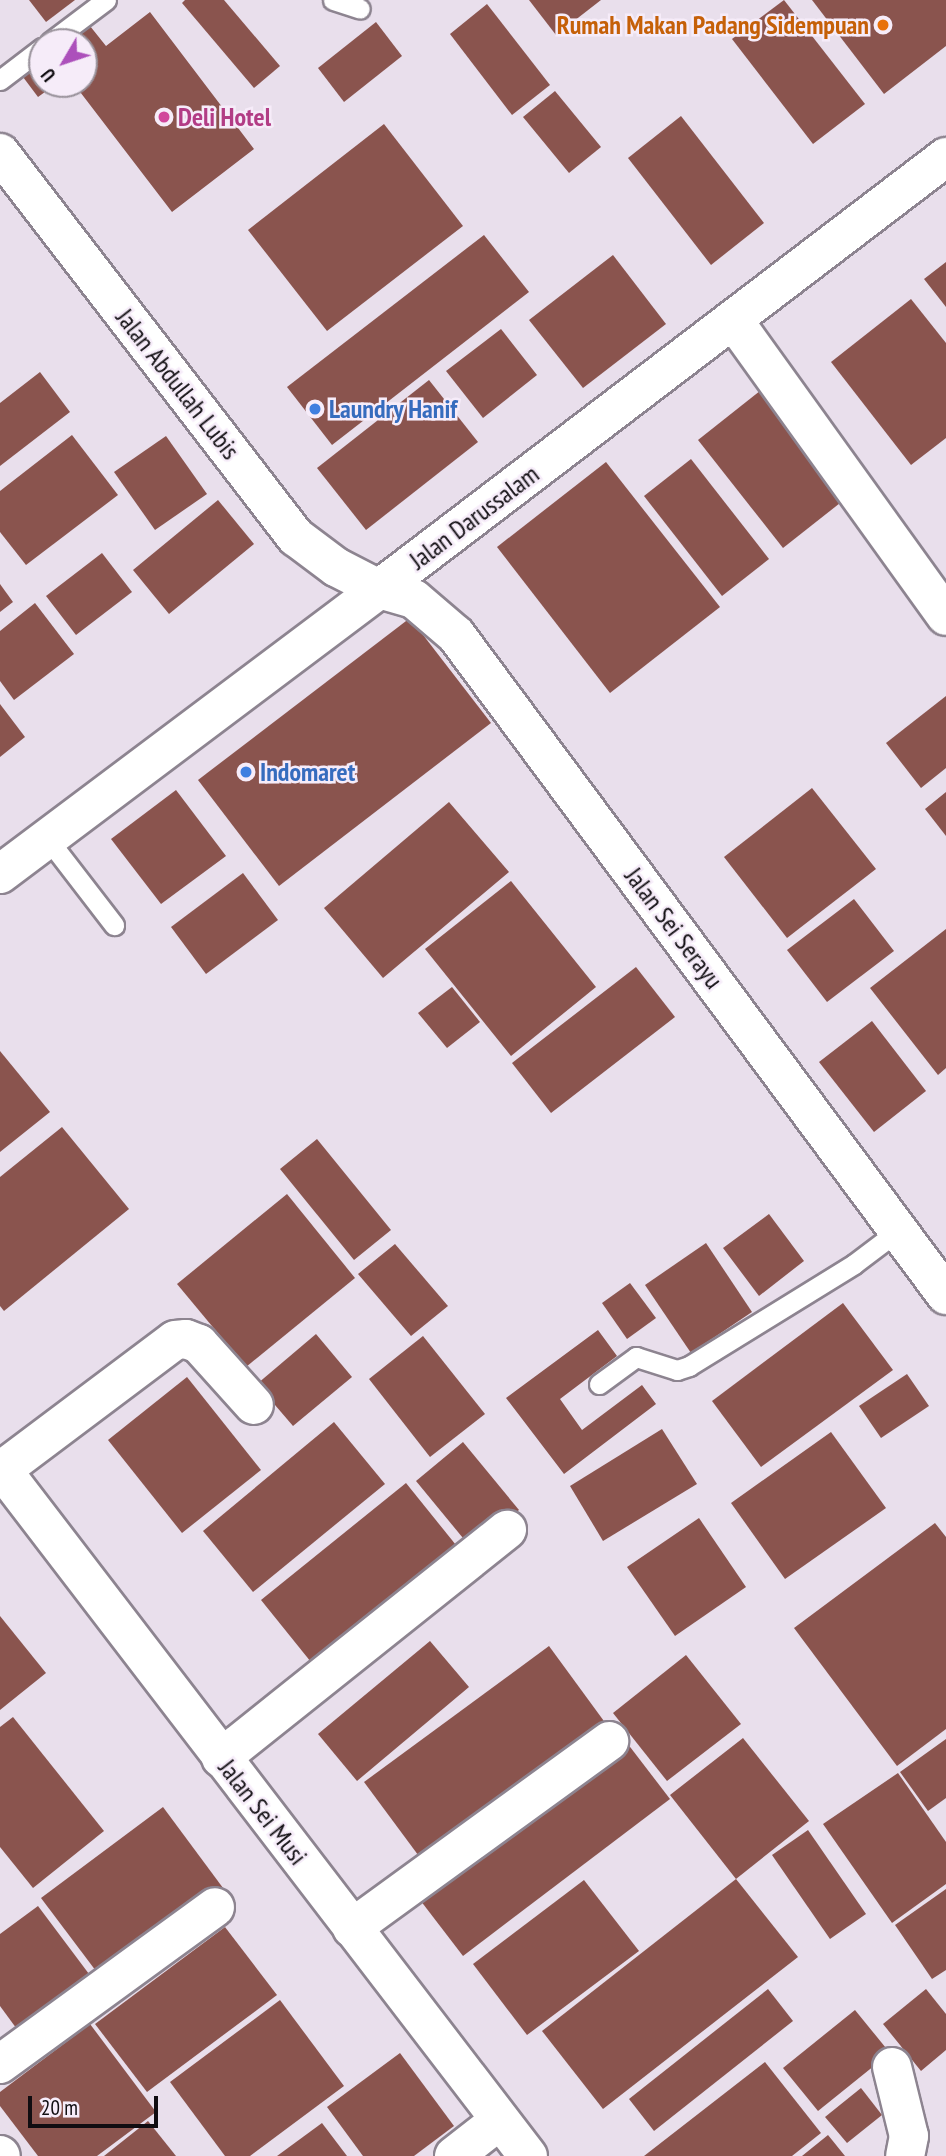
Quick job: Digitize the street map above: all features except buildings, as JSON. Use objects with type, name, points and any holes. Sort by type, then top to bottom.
[{"type":"street","name":"Jalan Abdullah Lubis","points":[[0,153],[296,537],[336,567],[379,589]]},
{"type":"street","name":"Jalan Darussalam","points":[[0,874],[734,321],[946,157]]},
{"type":"street","points":[[734,321],[946,616]]},
{"type":"street","name":"Jalan Sei Serayu","points":[[379,589],[414,600],[456,635],[946,1295]]},
{"type":"street","points":[[1,1468],[175,1340],[187,1339],[199,1344],[254,1405]]},
{"type":"street","name":"Jalan Sei Musi","points":[[1,1468],[528,2156]]},
{"type":"street","points":[[221,1758],[507,1530]]},
{"type":"street","points":[[352,1928],[609,1741]]},
{"type":"street","points":[[0,2064],[215,1907]]},
{"type":"street","points":[[892,2067],[909,2136],[905,2156]]},
{"type":"street","points":[[454,2156],[500,2120]]},
{"type":"lane","points":[[69,28],[106,0]]},
{"type":"lane","points":[[333,0],[360,9]]},
{"type":"lane","points":[[0,79],[28,58]]},
{"type":"lane","points":[[47,838],[114,925]]},
{"type":"lane","points":[[599,1384],[626,1361],[636,1357],[677,1370],[690,1366],[854,1264],[899,1230]]},
{"type":"place","name":"Rumah Makan Padang Sidempuan","points":[[883,25]]},
{"type":"place","name":"Deli Hotel","points":[[164,117]]},
{"type":"place","name":"Laundry Hanif","points":[[315,409]]},
{"type":"place","name":"Indomaret","points":[[246,772]]}]
